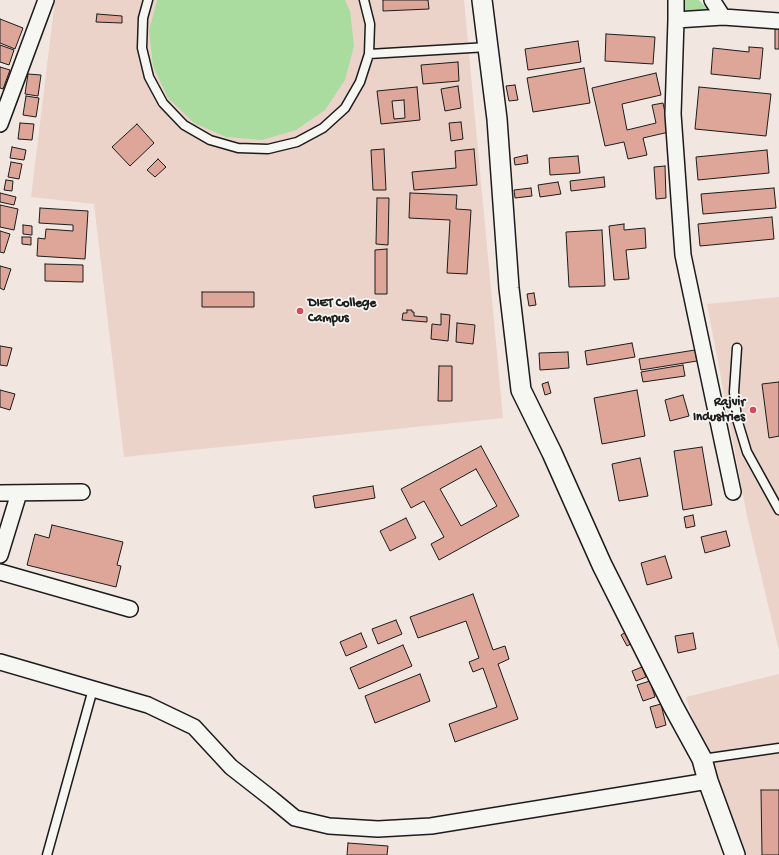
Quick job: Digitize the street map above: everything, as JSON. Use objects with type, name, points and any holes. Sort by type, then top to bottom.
[{"type":"street","points":[[0,124],[46,0]]},
{"type":"street","points":[[482,0],[497,119],[510,288],[521,390],[552,453],[602,565],[673,706],[702,759],[708,782],[735,855]]},
{"type":"street","points":[[676,0],[673,114],[684,255],[733,492]]},
{"type":"street","points":[[712,0],[723,17]]},
{"type":"street","points":[[676,20],[723,17],[779,21]]},
{"type":"street","points":[[0,493],[82,492]]},
{"type":"street","points":[[0,555],[19,493]]},
{"type":"street","points":[[0,572],[130,609]]},
{"type":"street","points":[[0,662],[148,705],[194,727],[231,767],[295,818],[328,826],[378,829],[430,826],[708,782]]},
{"type":"lane","points":[[148,0],[143,18],[142,48],[149,77],[164,103],[184,124],[210,140],[238,148],[268,149],[297,142],[323,128],[345,108],[360,82],[369,54],[370,24],[364,0]]},
{"type":"lane","points":[[369,54],[488,47]]},
{"type":"lane","points":[[737,348],[734,392],[737,419],[747,452],[779,510]]},
{"type":"lane","points":[[47,855],[94,689]]},
{"type":"lane","points":[[702,759],[779,748]]},
{"type":"shaded area","name":"DIET College Campus","points":[[55,0],[464,0],[503,418],[124,457],[94,204],[31,197]]},
{"type":"shaded area","name":"Rajvir Industries","points":[[779,297],[779,651],[747,516],[707,304]]},
{"type":"shaded area","points":[[779,674],[779,855],[736,855],[686,697]]},
{"type":"green space","points":[[157,0],[345,0],[350,11],[354,46],[345,80],[325,110],[296,130],[262,140],[226,137],[194,123],[168,98],[153,66],[149,31]]},
{"type":"green space","points":[[684,0],[699,0],[710,12],[683,15]]},
{"type":"building","points":[[383,0],[428,0],[429,9],[383,11]]},
{"type":"building","points":[[97,14],[122,16],[122,23],[96,22]]},
{"type":"building","points":[[0,19],[23,28],[15,49],[0,43]]},
{"type":"building","points":[[775,29],[779,29],[779,49],[775,49]]},
{"type":"building","points":[[606,34],[655,37],[653,64],[605,61]]},
{"type":"building","points":[[578,41],[581,62],[528,70],[525,49]]},
{"type":"building","points":[[0,45],[14,50],[9,65],[0,62]]},
{"type":"building","points":[[749,47],[763,48],[760,79],[711,74],[713,48],[749,52]]},
{"type":"building","points":[[458,62],[459,81],[423,84],[421,65]]},
{"type":"building","points":[[0,67],[10,70],[3,89],[0,88]]},
{"type":"building","points":[[584,68],[590,103],[533,112],[527,78]]},
{"type":"building","points":[[656,73],[661,95],[622,104],[627,130],[656,123],[652,105],[663,103],[669,132],[643,138],[647,155],[628,159],[624,142],[605,146],[592,88]]},
{"type":"building","points":[[28,74],[41,75],[38,96],[25,94]]},
{"type":"building","points":[[515,85],[518,100],[509,101],[506,86]]},
{"type":"building","points":[[458,86],[461,108],[445,111],[441,89]]},
{"type":"building","points":[[417,87],[420,120],[381,124],[377,91]],"holes":[[[404,100],[405,118],[394,119],[392,101]]]},
{"type":"building","points":[[699,87],[771,94],[766,136],[695,129]]},
{"type":"building","points":[[26,96],[39,98],[36,117],[23,115]]},
{"type":"building","points":[[461,122],[463,139],[451,141],[449,123]]},
{"type":"building","points":[[20,123],[34,124],[32,140],[18,139]]},
{"type":"building","points":[[137,124],[154,143],[130,166],[112,147]]},
{"type":"building","points":[[12,147],[26,150],[24,160],[10,158]]},
{"type":"building","points":[[384,149],[386,190],[373,190],[371,150]]},
{"type":"building","points":[[474,149],[477,185],[414,190],[412,172],[456,168],[455,151]]},
{"type":"building","points":[[767,150],[769,173],[698,180],[696,157]]},
{"type":"building","points":[[527,155],[528,163],[515,165],[514,158]]},
{"type":"building","points":[[578,156],[580,173],[550,175],[549,158]]},
{"type":"building","points":[[158,159],[166,167],[155,177],[147,170]]},
{"type":"building","points":[[11,162],[22,164],[19,179],[8,177]]},
{"type":"building","points":[[665,166],[666,198],[656,199],[654,167]]},
{"type":"building","points":[[604,177],[605,187],[571,191],[570,181]]},
{"type":"building","points":[[6,180],[13,181],[12,191],[4,190]]},
{"type":"building","points":[[558,182],[561,194],[540,197],[538,185]]},
{"type":"building","points":[[531,188],[532,196],[515,198],[514,190]]},
{"type":"building","points":[[774,188],[776,208],[703,214],[701,194]]},
{"type":"building","points":[[0,193],[16,197],[14,205],[0,202]]},
{"type":"building","points":[[410,193],[457,195],[456,209],[471,210],[467,274],[447,273],[450,220],[409,218]]},
{"type":"building","points":[[377,198],[389,198],[388,245],[376,244]]},
{"type":"building","points":[[0,205],[18,209],[14,230],[0,227]]},
{"type":"building","points":[[40,208],[88,211],[85,259],[37,256],[38,238],[45,239],[46,229],[73,231],[73,225],[39,223]]},
{"type":"building","points":[[772,217],[774,239],[700,246],[698,224]]},
{"type":"building","points":[[624,224],[624,230],[645,228],[646,248],[626,250],[629,279],[614,280],[609,226]]},
{"type":"building","points":[[23,225],[32,226],[32,235],[23,234]]},
{"type":"building","points":[[602,230],[605,286],[569,287],[566,232]]},
{"type":"building","points":[[0,231],[10,234],[4,253],[0,252]]},
{"type":"building","points":[[22,237],[31,237],[31,245],[22,244]]},
{"type":"building","points":[[387,249],[387,294],[375,294],[375,250]]},
{"type":"building","points":[[45,264],[83,265],[83,282],[45,281]]},
{"type":"building","points":[[0,266],[11,269],[4,290],[0,288]]},
{"type":"building","points":[[202,292],[254,292],[254,307],[202,307]]},
{"type":"building","points":[[534,293],[536,305],[529,306],[527,294]]},
{"type":"building","points":[[407,310],[412,310],[412,312],[414,312],[414,316],[427,317],[427,322],[402,320],[403,313],[407,313]]},
{"type":"building","points":[[441,314],[450,315],[448,341],[431,339],[432,324],[441,325]]},
{"type":"building","points":[[457,323],[475,325],[473,344],[456,342]]},
{"type":"building","points":[[632,343],[635,357],[587,365],[585,351]]},
{"type":"building","points":[[0,346],[12,348],[7,366],[0,365]]},
{"type":"building","points":[[695,350],[697,361],[641,370],[639,359]]},
{"type":"building","points":[[568,352],[569,368],[540,370],[539,353]]},
{"type":"building","points":[[683,365],[685,376],[643,382],[641,372]]},
{"type":"building","points":[[439,366],[452,366],[452,401],[438,401]]},
{"type":"building","points":[[548,382],[551,393],[545,395],[542,384]]},
{"type":"building","points":[[779,382],[779,436],[769,438],[762,384]]},
{"type":"building","points":[[0,390],[15,394],[10,410],[0,407]]},
{"type":"building","points":[[637,390],[645,436],[602,444],[594,398]]},
{"type":"building","points":[[683,395],[689,416],[670,421],[665,400]]},
{"type":"building","points":[[481,446],[519,516],[439,560],[431,544],[444,537],[424,501],[411,508],[401,489]],"holes":[[[476,469],[497,506],[461,526],[440,489]]]},
{"type":"building","points":[[702,447],[712,505],[683,510],[674,451]]},
{"type":"building","points":[[640,458],[648,496],[619,501],[612,464]]},
{"type":"building","points":[[373,486],[375,498],[315,508],[313,496]]},
{"type":"building","points":[[693,515],[695,526],[686,528],[684,517]]},
{"type":"building","points":[[406,518],[416,538],[390,551],[380,531]]},
{"type":"building","points":[[52,525],[123,542],[117,565],[121,566],[116,587],[27,565],[35,534],[49,538]]},
{"type":"building","points":[[726,531],[730,546],[705,553],[701,537]]},
{"type":"building","points":[[665,556],[672,578],[647,585],[641,563]]},
{"type":"building","points":[[473,594],[493,650],[505,646],[509,659],[498,664],[518,719],[455,742],[449,724],[497,707],[483,668],[473,672],[469,662],[479,658],[466,621],[418,638],[410,617]]},
{"type":"building","points":[[396,620],[402,634],[378,644],[372,629]]},
{"type":"building","points":[[628,631],[634,642],[627,646],[621,635]]},
{"type":"building","points":[[361,633],[367,647],[346,656],[340,642]]},
{"type":"building","points":[[693,633],[696,649],[678,653],[675,636]]},
{"type":"building","points":[[403,645],[412,666],[359,689],[350,668]]},
{"type":"building","points":[[642,667],[646,677],[636,681],[632,671]]},
{"type":"building","points":[[420,674],[430,701],[375,723],[365,696]]},
{"type":"building","points":[[650,681],[655,697],[643,701],[637,685]]},
{"type":"building","points":[[661,704],[666,725],[656,728],[650,707]]},
{"type":"building","points":[[761,790],[779,790],[779,855],[762,855]]},
{"type":"building","points":[[348,843],[388,846],[387,855],[347,855]]},
{"type":"place","name":"DIET College Campus","points":[[300,311]]},
{"type":"place","name":"Rajvir Industries","points":[[753,410]]}]
